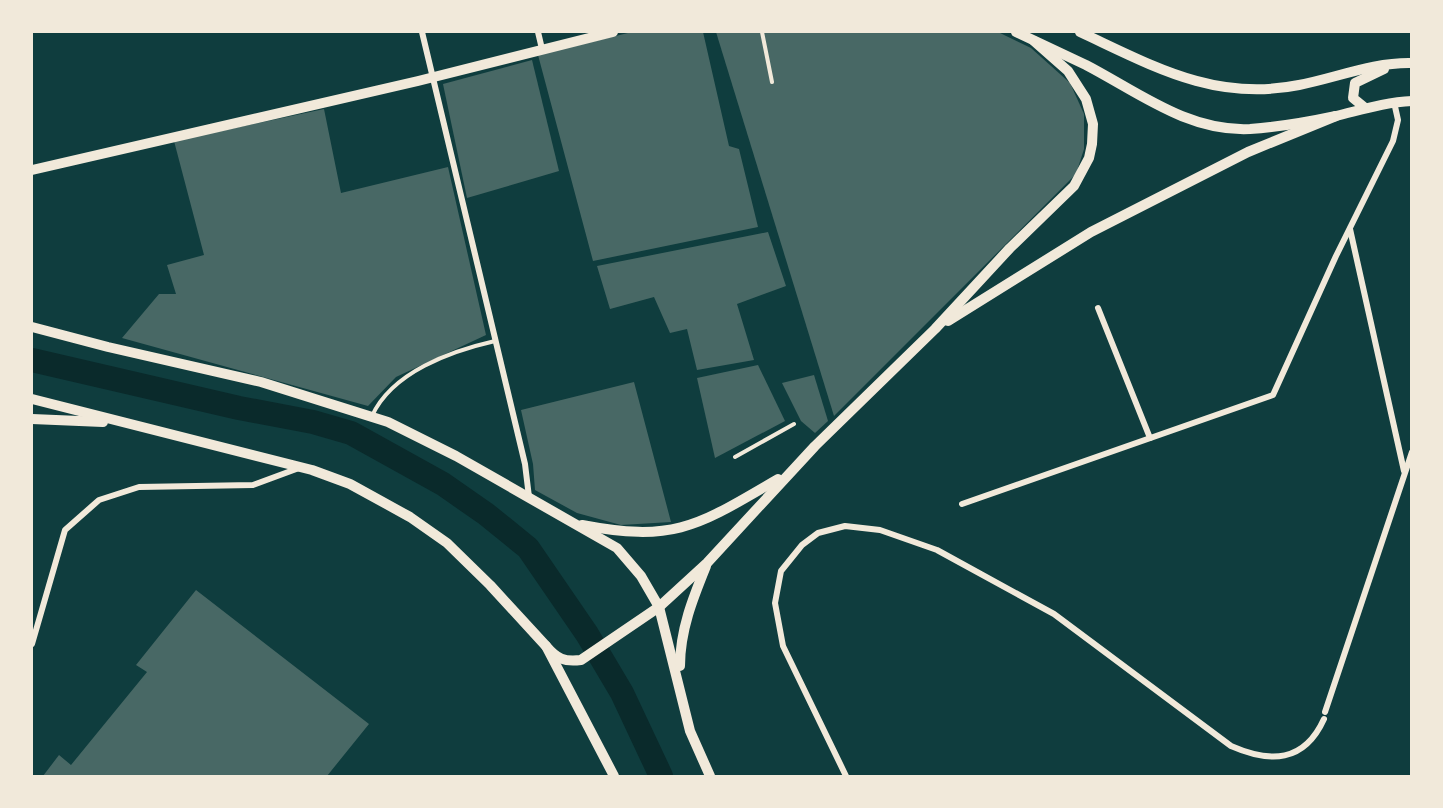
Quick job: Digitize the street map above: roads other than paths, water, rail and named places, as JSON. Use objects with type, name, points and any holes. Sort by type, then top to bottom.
[{"type":"main road","points":[[32,170],[433,78],[613,32]]},
{"type":"main road","points":[[1016,32],[1086,66],[1161,107],[1199,123],[1248,129],[1336,116]]},
{"type":"main road","points":[[1080,32],[1181,77],[1229,90],[1265,90],[1299,86],[1398,63],[1412,63]]},
{"type":"main road","points":[[32,399],[301,468],[350,484],[410,517],[461,557],[519,615],[557,659],[569,662],[581,660],[659,606],[707,563],[789,473],[935,329],[1010,248],[1074,186],[1089,158],[1093,124],[1086,99],[1068,70],[1034,41]]},
{"type":"main road","points":[[1364,107],[1353,98],[1355,83],[1398,63]]},
{"type":"main road","points":[[935,329],[1091,232],[1248,152],[1364,107],[1412,100]]},
{"type":"main road","points":[[32,327],[261,382],[388,422],[456,456],[617,548],[641,576],[659,606],[690,731],[710,777]]},
{"type":"main road","points":[[32,420],[131,423]]},
{"type":"main road","points":[[574,524],[621,532],[664,532],[688,527],[714,516],[789,473]]},
{"type":"main road","points":[[679,687],[680,651],[688,610],[707,563]]},
{"type":"main road","points":[[546,646],[614,777]]},
{"type":"street","points":[[422,32],[525,464],[529,497]]},
{"type":"street","points":[[538,32],[542,49]]},
{"type":"street","points":[[962,504],[1273,395],[1350,228],[1394,141],[1398,120],[1394,101]]},
{"type":"street","points":[[1350,228],[1405,472]]},
{"type":"street","points":[[1098,308],[1150,438]]},
{"type":"street","points":[[1325,712],[1412,452]]},
{"type":"street","points":[[32,644],[65,530],[99,500],[139,487],[253,485],[301,468]]},
{"type":"street","points":[[846,777],[783,646],[775,603],[781,571],[802,544],[818,533],[845,526],[880,530],[937,550],[1054,614],[1231,746],[1254,756],[1274,758],[1294,752],[1315,739],[1324,719]]},
{"type":"lane","points":[[762,32],[772,82]]},
{"type":"lane","points":[[372,417],[380,399],[398,381],[429,364],[495,341]]},
{"type":"lane","points":[[735,457],[794,424]]},
{"type":"waterway","points":[[32,360],[239,408],[313,422],[351,433],[443,484],[486,514],[528,548],[587,634],[622,693],[661,776]]}]
